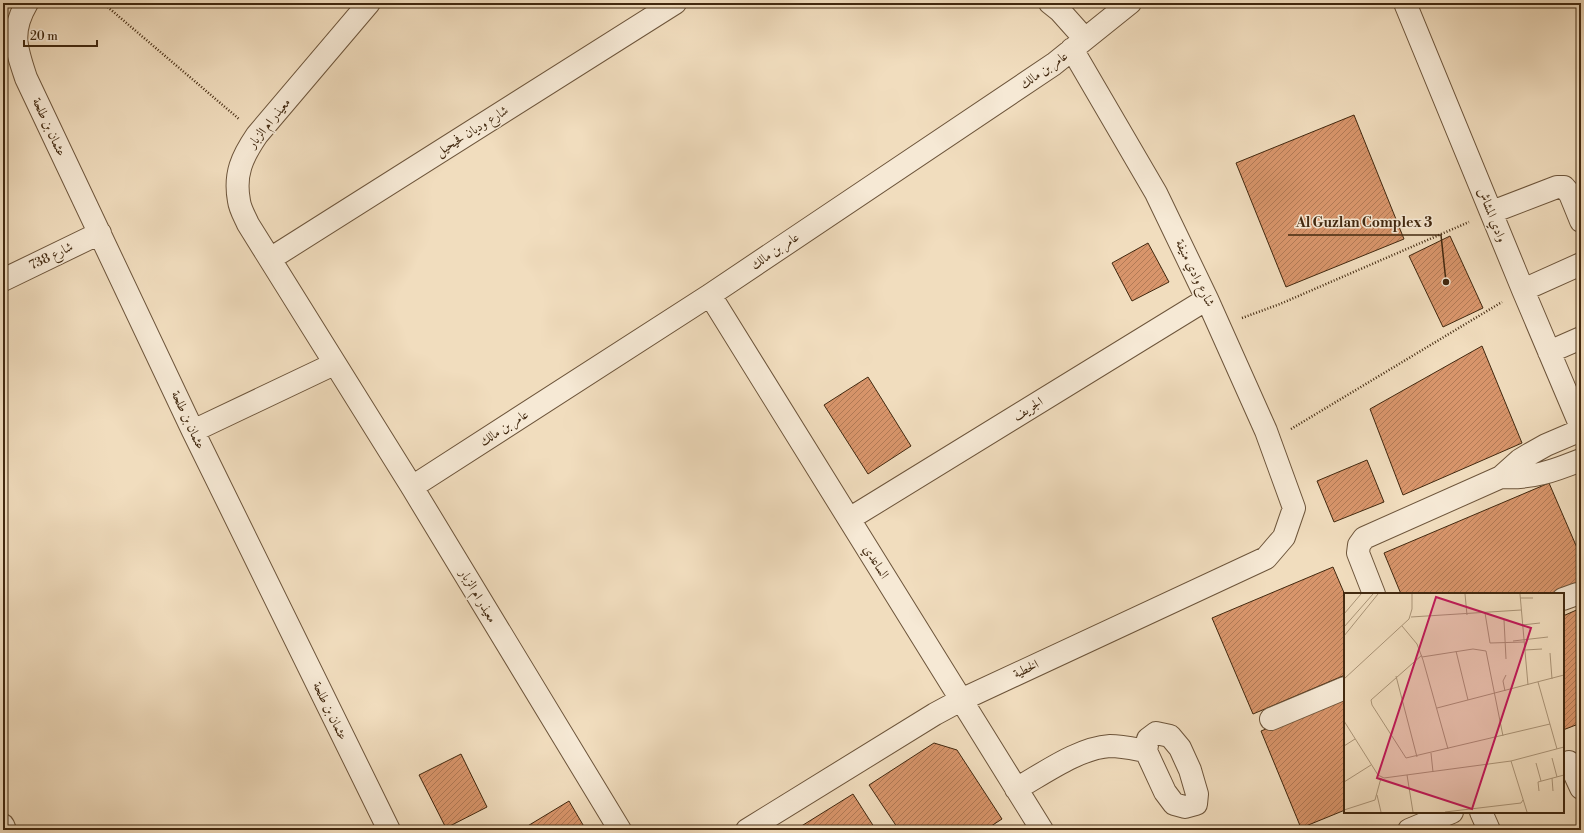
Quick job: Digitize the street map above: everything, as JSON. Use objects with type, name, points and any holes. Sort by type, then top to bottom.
[{"type":"street","name":"عثمان بن طلحة","points":[[27,3],[9,33],[19,56],[26,78],[193,431],[388,830]]},
{"type":"street","name":"معيذر ام الزبار","points":[[369,3],[257,135],[244,155],[237,178],[239,202],[248,224],[412,487],[620,830]]},
{"type":"street","name":"شارع وديان فحيحيل","points":[[270,259],[675,3]]},
{"type":"street","points":[[1050,3],[1060,11],[1079,44]]},
{"type":"street","name":"عامر بن مالك","points":[[412,487],[710,295],[1054,64],[1130,3]]},
{"type":"street","name":"وادي المشاش","points":[[1405,3],[1549,352],[1573,384],[1580,424]]},
{"type":"street","name":"شارع وادي منيفة","points":[[1079,44],[1156,192],[1220,326],[1270,442],[1294,508]]},
{"type":"street","points":[[1492,212],[1557,187],[1564,187],[1570,194],[1581,221]]},
{"type":"street","name":"شارع 738","points":[[3,280],[100,233]]},
{"type":"street","points":[[1523,290],[1581,264]]},
{"type":"street","name":"الساعدي","points":[[710,295],[1042,830]]},
{"type":"street","name":"الجريف","points":[[849,519],[1207,299]]},
{"type":"street","points":[[1549,352],[1581,338]]},
{"type":"street","points":[[193,431],[334,364]]},
{"type":"street","points":[[1374,593],[1358,553],[1359,545],[1364,538],[1501,477],[1516,463],[1580,424]]},
{"type":"street","points":[[1501,477],[1530,477],[1553,471],[1581,460]]},
{"type":"street","name":"الخطية","points":[[747,830],[935,714],[961,700],[1266,558],[1284,537],[1294,508]]},
{"type":"street","points":[[1271,719],[1344,688]]},
{"type":"street","points":[[1016,789],[1081,752],[1111,746],[1146,751]]},
{"type":"street","points":[[1575,761],[1581,788]]},
{"type":"street","points":[[1409,830],[1450,813]]},
{"type":"street","points":[[1481,813],[1489,830]]},
{"type":"street","points":[[3,825],[6,830]]},
{"type":"path","points":[[103,3],[257,135]]},
{"type":"path","points":[[1220,326],[1280,304],[1492,212]]},
{"type":"path","points":[[1270,442],[1523,290]]},
{"type":"building","points":[[1354,115],[1404,239],[1286,287],[1236,163]]},
{"type":"building","points":[[1450,236],[1483,308],[1443,327],[1409,256]]},
{"type":"building","points":[[1148,243],[1169,282],[1132,301],[1112,263]]},
{"type":"building","points":[[1482,346],[1522,443],[1403,495],[1370,409]]},
{"type":"building","points":[[868,377],[911,446],[868,474],[824,405]]},
{"type":"building","points":[[1367,460],[1384,502],[1334,522],[1317,481]]},
{"type":"building","points":[[1549,483],[1581,557],[1581,584],[1560,593],[1401,593],[1384,553]]},
{"type":"building","points":[[1333,567],[1344,593],[1344,675],[1253,714],[1212,618]]},
{"type":"building","points":[[1581,608],[1581,723],[1564,730],[1564,616]]},
{"type":"building","points":[[1344,697],[1344,810],[1301,828],[1261,731]]},
{"type":"building","points":[[934,743],[957,750],[1002,819],[985,830],[899,830],[869,785]]},
{"type":"building","points":[[461,754],[487,807],[446,828],[419,775]]},
{"type":"building","points":[[853,794],[876,830],[795,830]]},
{"type":"building","points":[[569,801],[586,830],[521,830]]},
{"type":"place","name":"Al Guzlan Complex 3","points":[[1446,282]]}]
